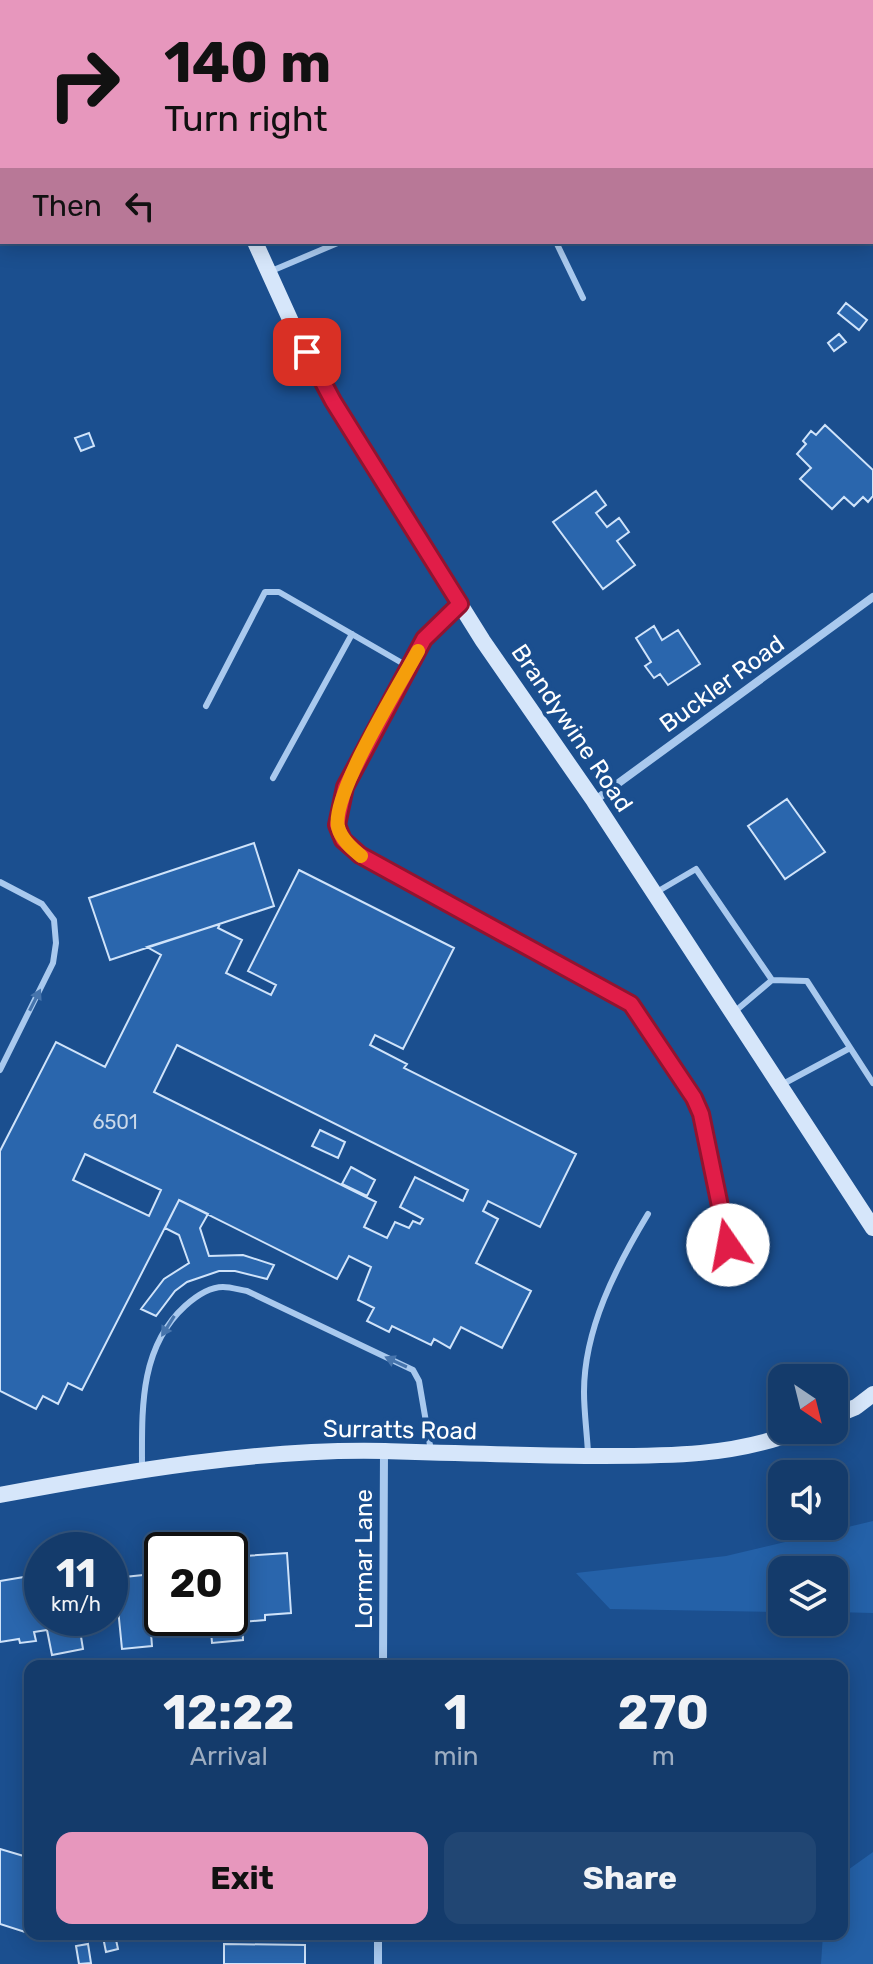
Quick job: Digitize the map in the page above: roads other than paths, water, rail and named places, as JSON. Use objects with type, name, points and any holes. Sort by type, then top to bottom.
[{"type":"main road","name":"Brandywine Road","points":[[256,244],[294,328],[333,401],[460,604],[594,801],[873,1228]]},
{"type":"main road","points":[[848,1410],[873,1394]]},
{"type":"main road","name":"Surratts Road","points":[[0,1495],[269,1455],[384,1451],[431,1455],[681,1456],[768,1442]]},
{"type":"street","name":"Buckler Road","points":[[594,801],[873,597]]},
{"type":"street","name":"Lormar Lane","points":[[383,1660],[384,1451]]},
{"type":"street","points":[[378,1940],[378,1964]]},
{"type":"lane","points":[[269,272],[335,244]]},
{"type":"lane","points":[[557,244],[583,298]]},
{"type":"lane","points":[[206,706],[265,592],[279,592],[409,667]]},
{"type":"lane","points":[[460,604],[424,639],[345,787],[337,825],[343,840],[360,855],[631,1004],[694,1098],[701,1114],[728,1245]]},
{"type":"lane","points":[[273,778],[352,634]]},
{"type":"lane","points":[[654,893],[696,869],[772,980]]},
{"type":"lane","points":[[0,882],[42,904],[54,920],[56,943],[53,963],[0,1070]]},
{"type":"lane","points":[[733,1013],[772,980],[807,981],[873,1083]]},
{"type":"lane","points":[[780,1085],[850,1048]]},
{"type":"lane","points":[[588,1456],[584,1390],[588,1353],[599,1315],[622,1258],[648,1214]]},
{"type":"lane","points":[[142,1472],[142,1410],[148,1365],[170,1320],[195,1297],[221,1287],[247,1291],[413,1370],[419,1381],[431,1455]]}]
